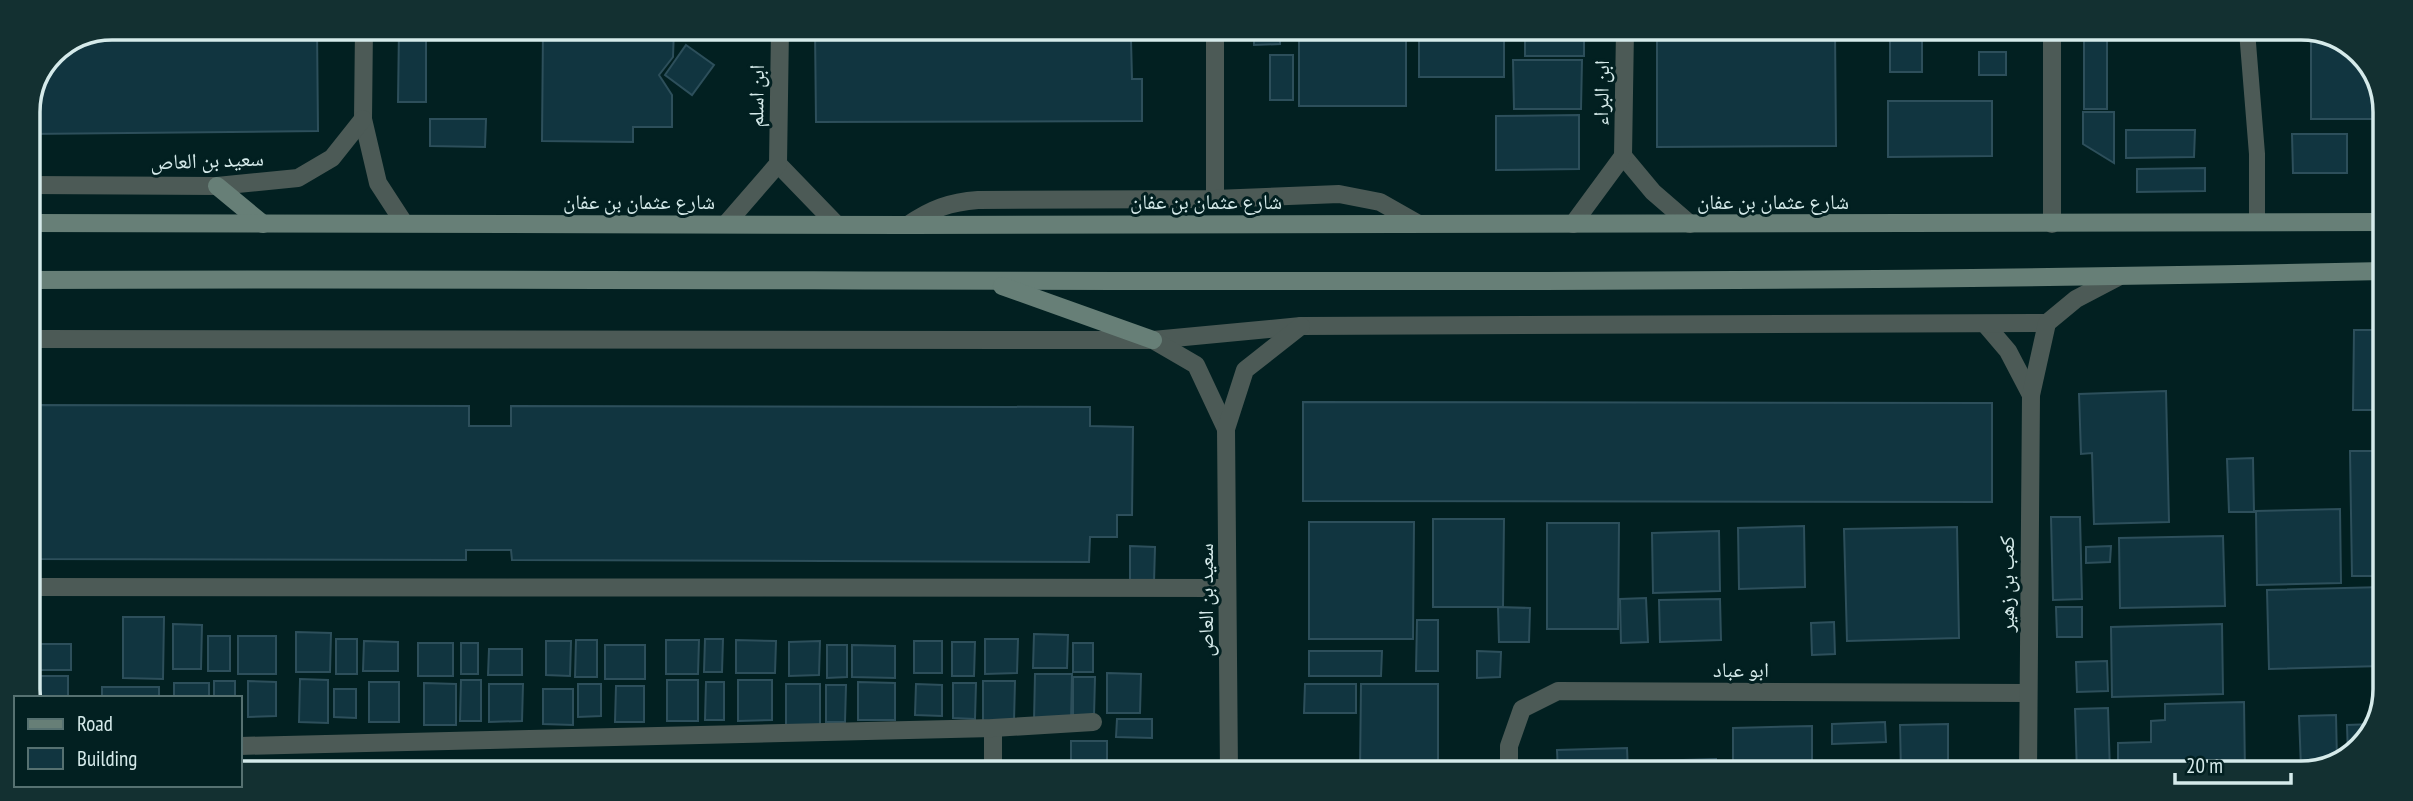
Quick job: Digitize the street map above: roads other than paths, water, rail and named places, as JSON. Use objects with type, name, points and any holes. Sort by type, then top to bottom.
[{"type":"street","points":[[364,40],[363,119],[378,183],[404,223]]},
{"type":"street","name":"ابن اسلم","points":[[778,164],[780,40]]},
{"type":"street","points":[[1215,40],[1215,199]]},
{"type":"street","name":"ابن البراء","points":[[1623,156],[1625,40]]},
{"type":"street","points":[[2052,40],[2052,223]]},
{"type":"street","name":"سعيد بن العاص","points":[[40,185],[217,186],[298,178],[332,158],[363,119]]},
{"type":"street","points":[[1573,224],[1623,156],[1653,192],[1690,224]]},
{"type":"street","points":[[726,224],[778,164],[836,224]]},
{"type":"street","points":[[217,186],[263,224]]},
{"type":"street","points":[[908,225],[929,211],[953,202],[978,200],[1360,196],[1400,211],[1417,223]]},
{"type":"street","name":"شارع عثمان بن عفان","points":[[40,223],[908,225],[2373,222]]},
{"type":"street","points":[[40,280],[989,281],[2118,277],[2373,271]]},
{"type":"street","points":[[40,339],[1153,340],[1301,326],[2047,323],[2076,299],[2118,277]]},
{"type":"street","points":[[989,281],[1153,340]]},
{"type":"street","name":"كعب بن زهير","points":[[2028,761],[2031,395],[2047,323]]},
{"type":"street","name":"كعب بن زهير","points":[[1984,324],[2008,351],[2031,395]]},
{"type":"street","name":"سعيد بن العاص","points":[[1229,761],[1226,429],[1245,370],[1301,326]]},
{"type":"street","name":"سعيد بن العاص","points":[[1153,340],[1196,365],[1226,429]]},
{"type":"street","points":[[40,587],[1227,588]]},
{"type":"street","name":"ابو عباد","points":[[1509,761],[1509,746],[1522,709],[1558,691],[2028,693]]},
{"type":"street","points":[[242,746],[993,728],[1093,722]]},
{"type":"street","points":[[993,728],[993,761]]},
{"type":"lane","points":[[2248,40],[2257,153],[2257,223]]}]
